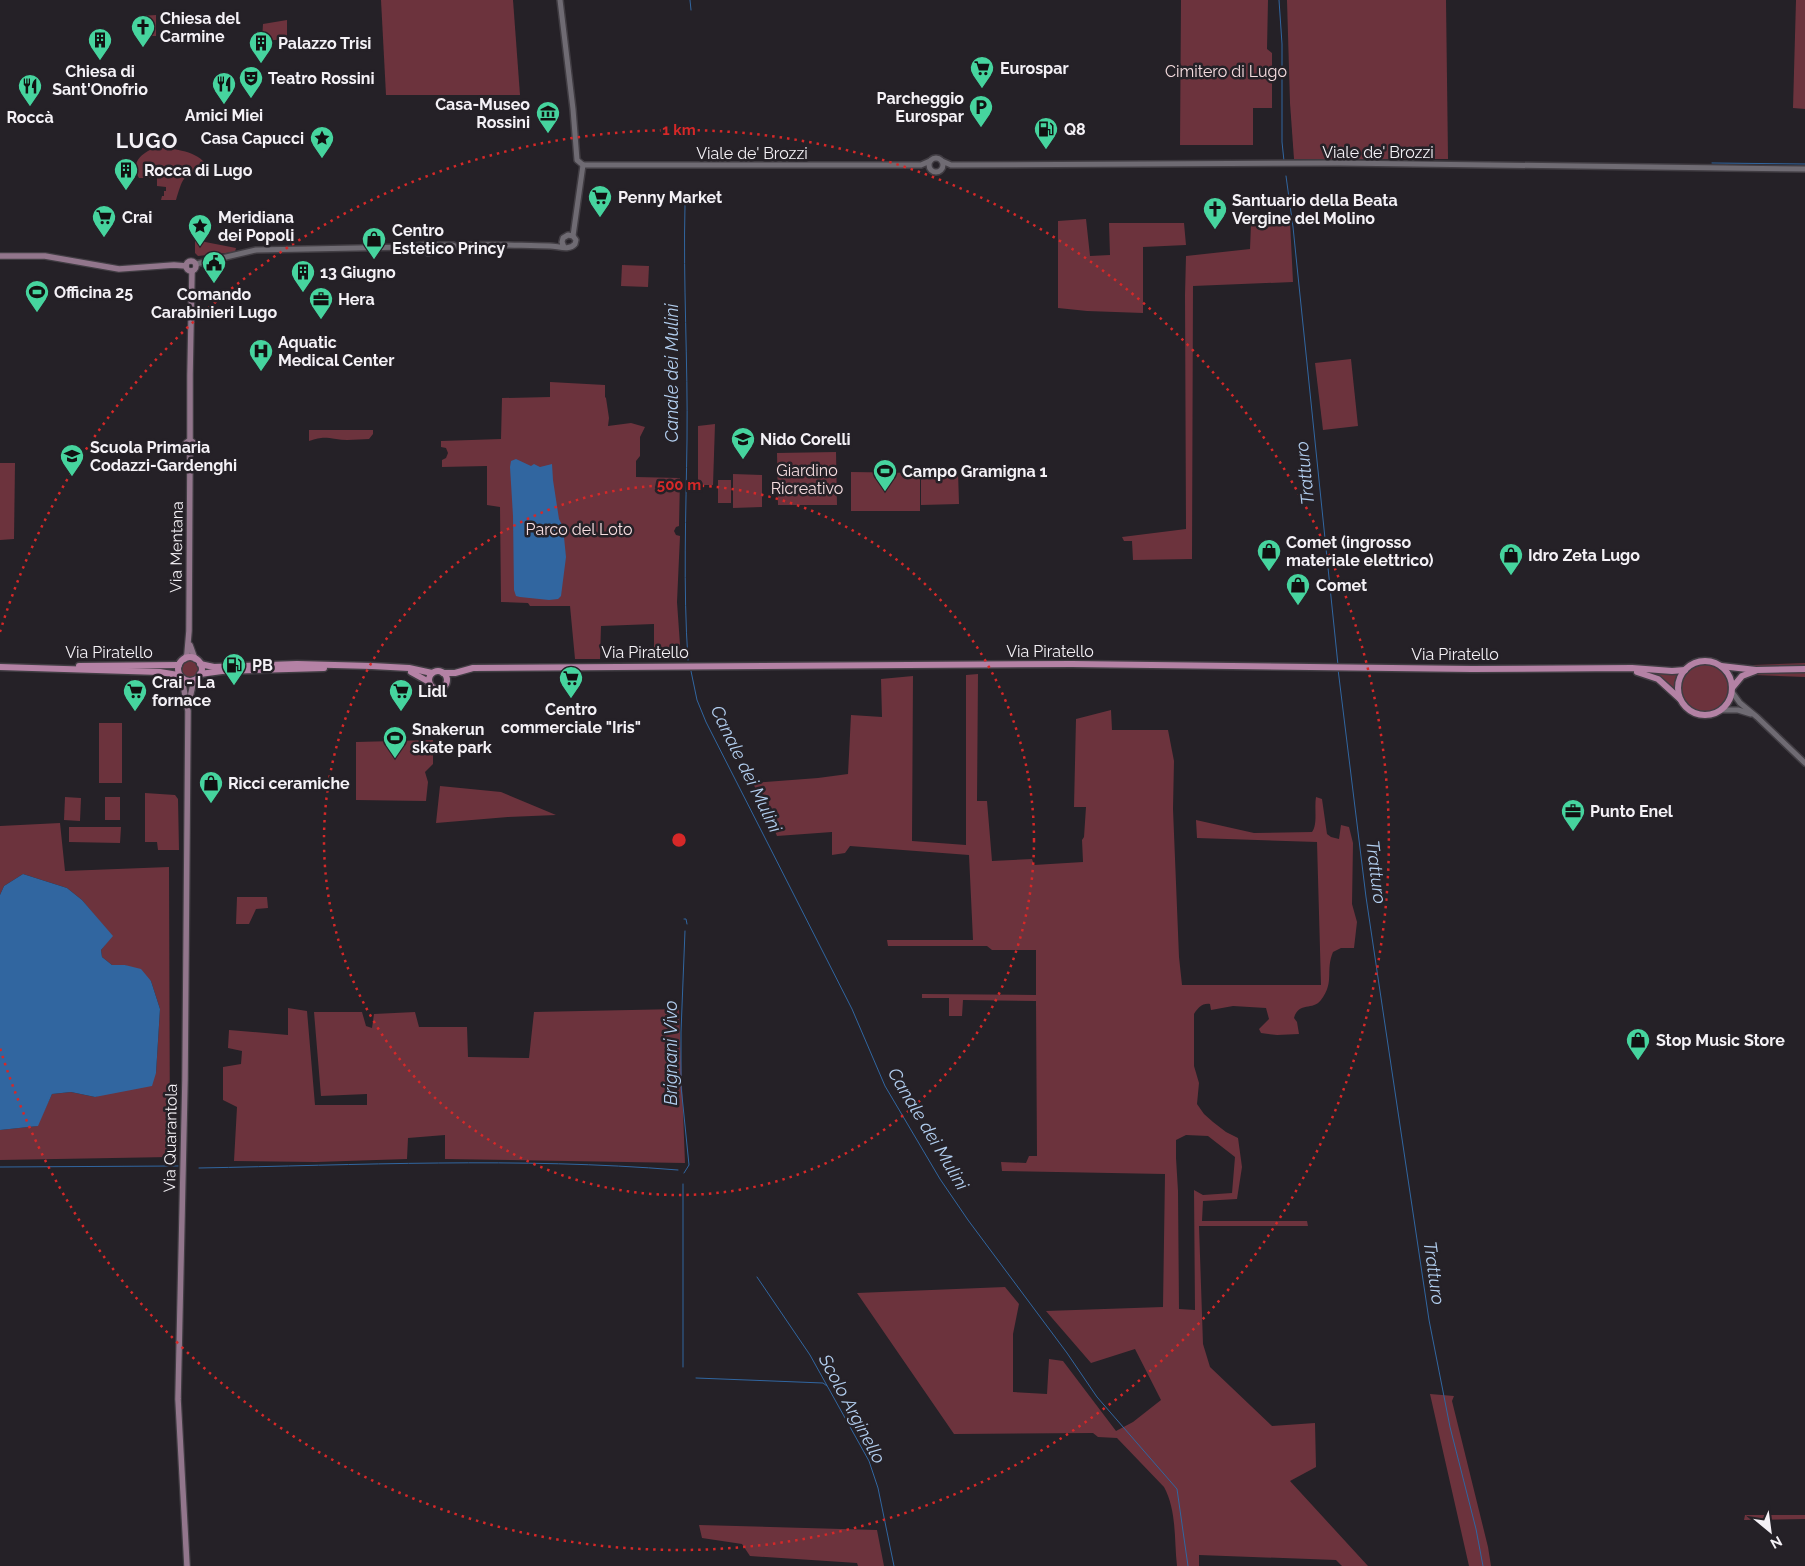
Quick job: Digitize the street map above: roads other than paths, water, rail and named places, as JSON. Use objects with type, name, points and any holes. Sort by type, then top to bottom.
[{"type":"main road","points":[[0,256],[45,256],[119,269],[174,265],[186,266],[187,269],[192,271],[196,269],[196,264],[191,261],[186,266]]},
{"type":"main road","name":"Via Mentana","points":[[185,659],[189,642],[190,451],[186,450],[185,446],[190,441],[192,271]]},
{"type":"main road","name":"Via Mentana","points":[[189,642],[198,661]]},
{"type":"main road","points":[[180,677],[178,668],[185,659]]},
{"type":"main road","name":"Via Piratello","points":[[185,659],[198,661],[214,667],[326,664],[409,668],[432,673],[438,671],[455,673],[467,669],[481,668],[925,664],[1685,670]]},
{"type":"main road","points":[[198,661],[200,674]]},
{"type":"main road","points":[[1763,670],[1746,673],[1742,676],[1732,690],[1730,699],[1722,710],[1712,714],[1699,715],[1688,709],[1680,699],[1679,681],[1685,670],[1692,665],[1703,662],[1721,666],[1763,670],[1805,669]]},
{"type":"main road","name":"Via Piratello","points":[[38,668],[43,666],[180,665]]},
{"type":"main road","points":[[1721,666],[1728,674],[1732,690]]},
{"type":"main road","name":"Via Piratello","points":[[0,667],[38,668],[45,670],[152,672],[180,677],[186,681],[194,680]]},
{"type":"main road","name":"Via Piratello","points":[[446,683],[464,672],[481,668]]},
{"type":"main road","name":"Via Piratello","points":[[1618,669],[1652,676],[1666,685],[1680,699]]},
{"type":"main road","points":[[194,680],[200,674],[222,671],[372,670],[416,674],[430,682],[437,689],[442,688],[446,683],[443,673]]},
{"type":"main road","points":[[430,682],[432,673]]},
{"type":"main road","name":"Via Quarantola","points":[[180,677],[186,690],[188,712],[185,1080],[178,1399],[187,1566]]},
{"type":"main road","name":"Via Quarantola","points":[[188,712],[194,680]]},
{"type":"street","points":[[560,0],[576,160],[583,165],[571,235]]},
{"type":"street","name":"Viale de' Brozzi","points":[[583,165],[921,165],[936,158],[951,165],[1340,164],[1805,169]]},
{"type":"street","points":[[941,170],[943,166],[942,161]]},
{"type":"street","points":[[930,162],[931,170]]},
{"type":"street","name":"Viale de' Brozzi","points":[[921,165],[937,172],[951,165]]},
{"type":"street","points":[[549,246],[571,235]]},
{"type":"street","points":[[196,264],[256,250],[461,246],[549,246],[569,248],[574,246],[576,240],[571,235]]},
{"type":"street","points":[[562,240],[564,247]]},
{"type":"street","points":[[1732,690],[1740,704],[1757,717],[1805,763]]},
{"type":"street","points":[[1722,710],[1738,710],[1757,717]]},
{"type":"water","points":[[516,459],[531,466],[534,464],[540,467],[552,464],[566,557],[561,596],[558,599],[520,597],[516,596],[514,590],[510,467],[511,461]]},
{"type":"water","points":[[23,874],[67,888],[82,900],[113,936],[101,950],[102,957],[112,965],[125,965],[141,969],[151,981],[160,1009],[156,1073],[152,1086],[95,1097],[71,1092],[52,1094],[38,1126],[0,1130],[0,895],[4,886]]},
{"type":"waterway","points":[[690,0],[691,10]]},
{"type":"waterway","name":"Tratturo","points":[[1279,0],[1282,44],[1282,142],[1284,161]]},
{"type":"waterway","points":[[1712,163],[1805,164]]},
{"type":"waterway","name":"Tratturo","points":[[1286,176],[1293,227],[1338,665]]},
{"type":"waterway","name":"Canale dei Mulini","points":[[685,205],[687,411],[685,578],[688,660]]},
{"type":"waterway","name":"Tratturo","points":[[1338,669],[1366,897],[1429,1320],[1450,1427],[1476,1529],[1483,1566]]},
{"type":"waterway","name":"Canale dei Mulini","points":[[691,671],[697,700],[706,722],[852,1009],[885,1086],[940,1179],[968,1220],[1067,1353],[1097,1397],[1177,1489],[1188,1566]]},
{"type":"waterway","name":"Brignani Vivo","points":[[684,919],[686,919],[687,924]]},
{"type":"waterway","name":"Brignani Vivo","points":[[684,1173],[689,1165],[681,1086],[685,931]]},
{"type":"waterway","points":[[199,1168],[498,1163],[618,1166],[678,1170]]},
{"type":"waterway","points":[[0,1167],[178,1166]]},
{"type":"waterway","points":[[683,1184],[683,1367]]},
{"type":"waterway","name":"Scolo Arginello","points":[[757,1277],[810,1355],[869,1461],[878,1488],[894,1566]]},
{"type":"waterway","points":[[696,1378],[823,1383],[827,1386]]},
{"type":"place","name":"Chiesa del Carmine","points":[[143,48]]},
{"type":"place","name":"Chiesa di Sant'Onofrio","points":[[100,61]]},
{"type":"place","name":"Palazzo Trisi","points":[[261,64]]},
{"type":"place","name":"Eurospar","points":[[982,89]]},
{"type":"place","name":"Teatro Rossini","points":[[251,99]]},
{"type":"place","name":"Amici Miei","points":[[224,105]]},
{"type":"place","name":"Roccà","points":[[30,107]]},
{"type":"place","name":"Parcheggio Eurospar","points":[[981,128]]},
{"type":"place","name":"Casa-Museo Rossini","points":[[548,134]]},
{"type":"place","name":"Q8","points":[[1046,150]]},
{"type":"place","name":"Casa Capucci","points":[[322,159]]},
{"type":"place","name":"Rocca di Lugo","points":[[126,191]]},
{"type":"place","name":"Penny Market","points":[[600,218]]},
{"type":"place","name":"Santuario della Beata Vergine del Molino","points":[[1215,230]]},
{"type":"place","name":"Crai","points":[[104,238]]},
{"type":"place","name":"Meridiana dei Popoli","points":[[200,247]]},
{"type":"place","name":"Centro Estetico Princy","points":[[374,260]]},
{"type":"place","name":"Comando Carabinieri Lugo","points":[[214,284]]},
{"type":"place","name":"13 Giugno","points":[[303,293]]},
{"type":"place","name":"Officina 25","points":[[37,313]]},
{"type":"place","name":"Hera","points":[[321,320]]},
{"type":"place","name":"Aquatic Medical Center","points":[[261,372]]},
{"type":"place","name":"Nido Corelli","points":[[743,460]]},
{"type":"place","name":"Scuola Primaria Codazzi-Gardenghi","points":[[72,477]]},
{"type":"place","name":"Campo Gramigna 1","points":[[885,492]]},
{"type":"place","name":"Comet (ingrosso materiale elettrico)","points":[[1269,572]]},
{"type":"place","name":"Idro Zeta Lugo","points":[[1511,576]]},
{"type":"place","name":"Comet","points":[[1298,606]]},
{"type":"place","name":"PB","points":[[234,686]]},
{"type":"place","name":"Centro commerciale \"Iris\"","points":[[571,699]]},
{"type":"place","name":"Crai - La fornace","points":[[135,712]]},
{"type":"place","name":"Lidl","points":[[401,712]]},
{"type":"place","name":"Snakerun skate park","points":[[395,759]]},
{"type":"place","name":"Ricci ceramiche","points":[[211,804]]},
{"type":"place","name":"Punto Enel","points":[[1573,832]]},
{"type":"place","name":"Stop Music Store","points":[[1638,1061]]},
{"type":"district","name":"LUGO","points":[[147,141]]},
{"type":"park label","name":"Cimitero di Lugo","points":[[1226,71]]},
{"type":"park label","name":"Giardino Ricreativo","points":[[807,479]]},
{"type":"park label","name":"Parco del Loto","points":[[579,529]]}]
